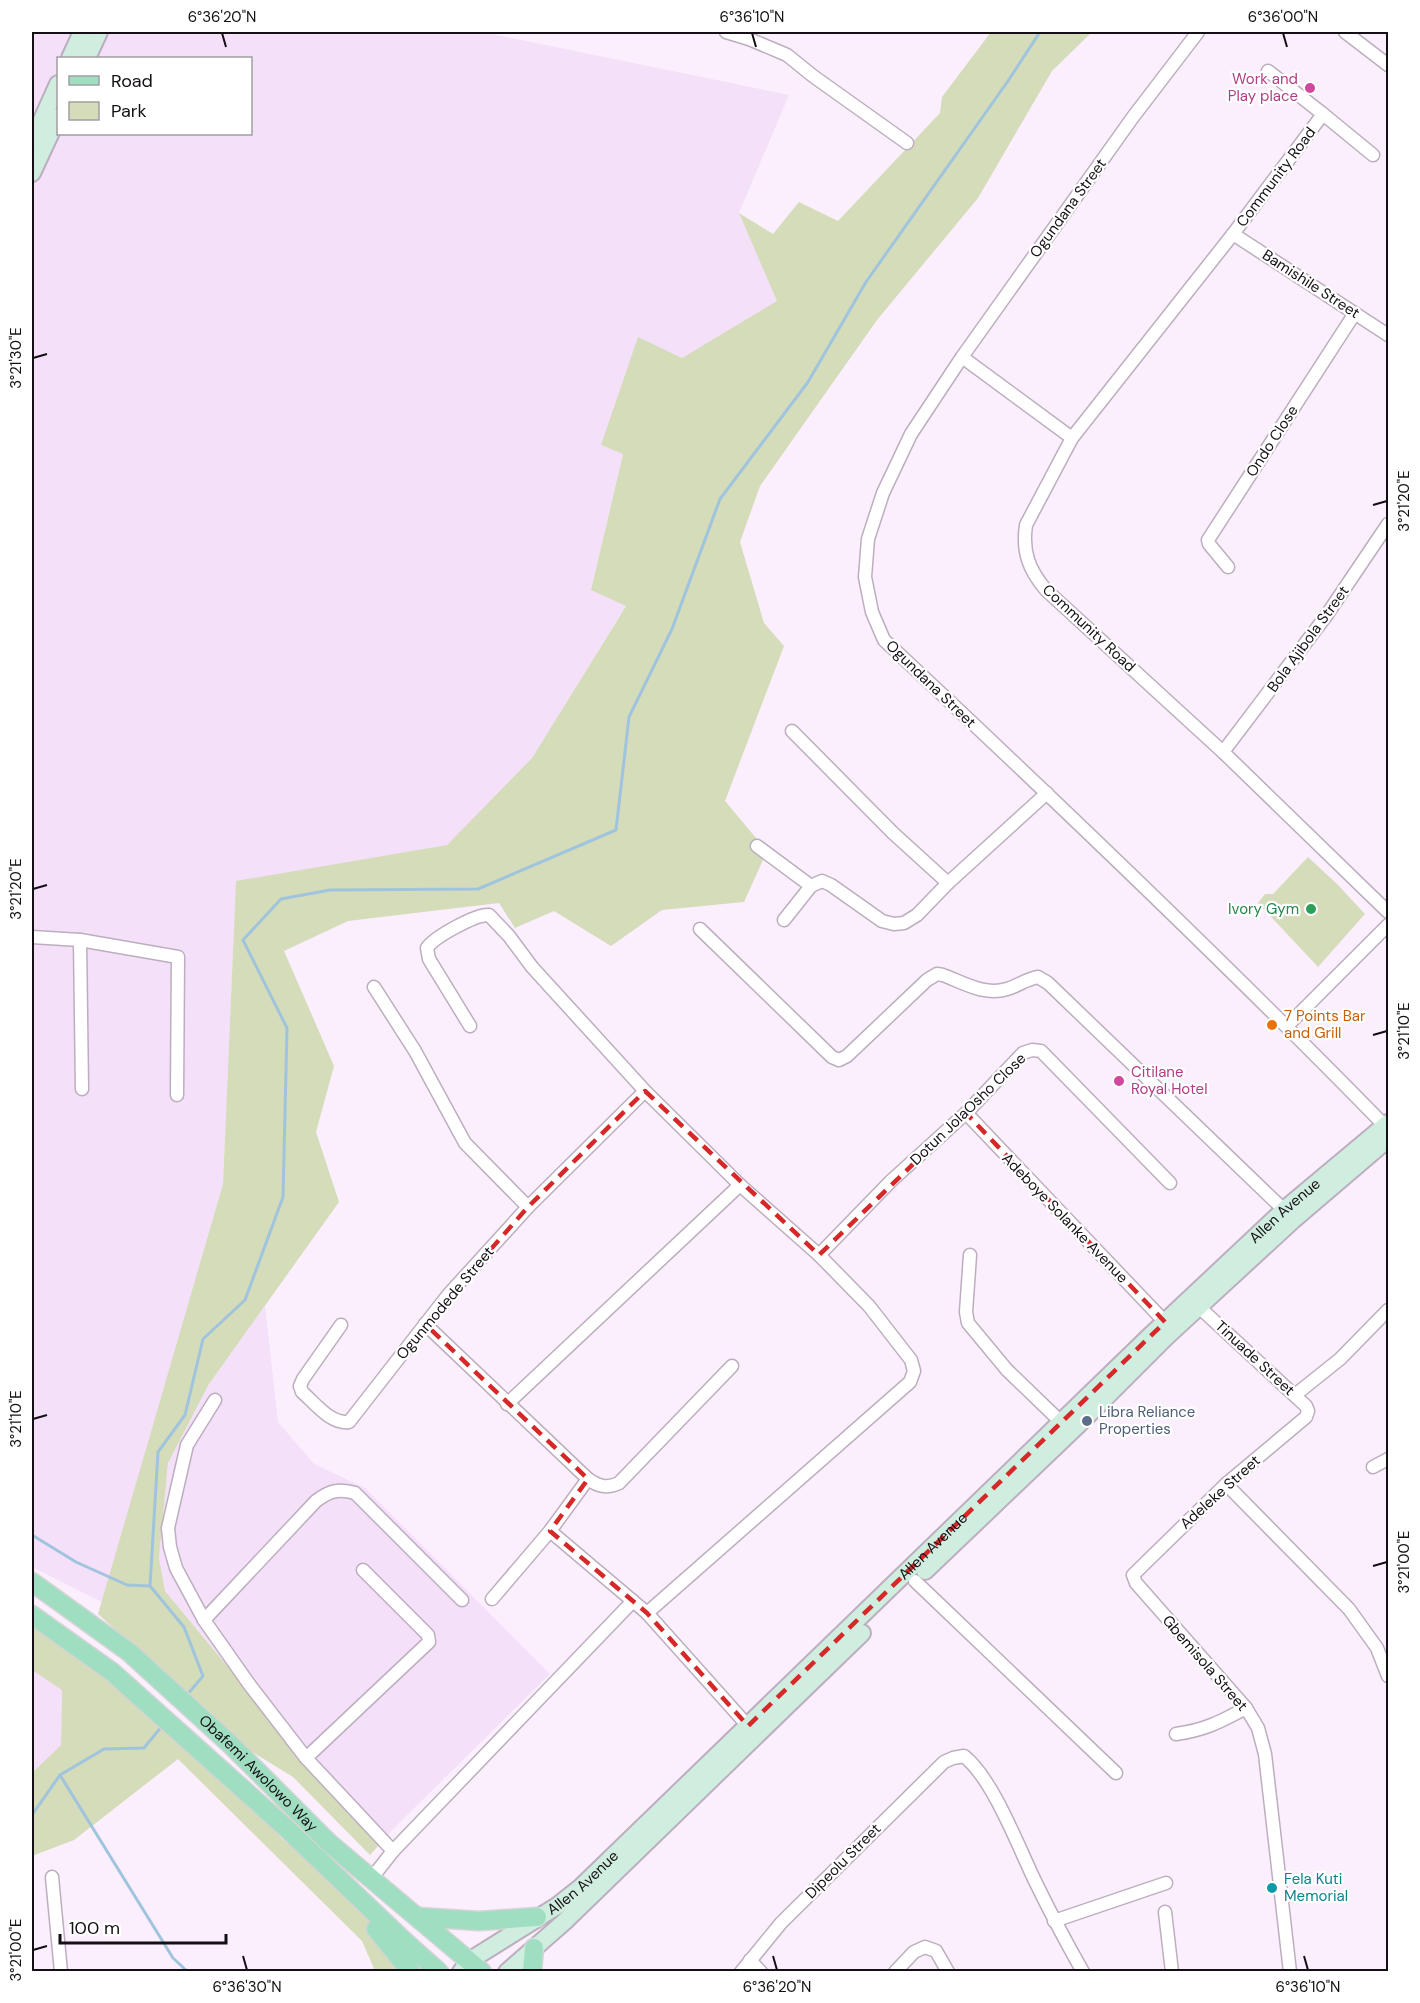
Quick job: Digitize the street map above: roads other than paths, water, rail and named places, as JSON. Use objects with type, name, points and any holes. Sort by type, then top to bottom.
[{"type":"main road","points":[[70,57],[82,32]]},
{"type":"main road","points":[[87,57],[99,32]]},
{"type":"main road","points":[[32,142],[57,86]]},
{"type":"main road","points":[[32,173],[57,119]]},
{"type":"main road","name":"Allen Avenue","points":[[471,1968],[537,1917],[557,1906],[581,1887],[1284,1210],[1387,1129]]},
{"type":"main road","name":"Allen Avenue","points":[[507,1971],[617,1871],[1199,1307],[1387,1129]]},
{"type":"main road","name":"Obafemi Awolowo Way","points":[[32,1581],[129,1652],[230,1744],[329,1843],[419,1917],[471,1968]]},
{"type":"main road","name":"Obafemi Awolowo Way","points":[[32,1615],[112,1672],[214,1762],[439,1971]]},
{"type":"main road","points":[[285,1827],[411,1971]]},
{"type":"main road","points":[[419,1917],[479,1921],[537,1917]]},
{"type":"main road","points":[[532,1971],[534,1948]]},
{"type":"street","points":[[726,32],[787,55],[907,143]]},
{"type":"street","name":"Ogundana Street","points":[[1198,32],[1133,117],[962,357],[911,434],[883,493],[868,539],[866,577],[872,612],[884,640],[1047,793],[1287,1026],[1387,1129]]},
{"type":"street","points":[[1345,32],[1389,65]]},
{"type":"street","points":[[1268,71],[1323,114]]},
{"type":"street","name":"Community Road","points":[[1373,155],[1323,114],[1233,234],[1072,438],[1026,525],[1024,540],[1034,576],[1046,590],[1223,752],[1389,912]]},
{"type":"street","name":"Bamishile Street","points":[[1233,234],[1389,334]]},
{"type":"street","name":"Ondo Close","points":[[1228,567],[1208,540],[1355,313]]},
{"type":"street","points":[[962,357],[1072,438]]},
{"type":"street","name":"Bola Ajibola Street","points":[[1223,752],[1326,616],[1389,524]]},
{"type":"street","points":[[792,731],[893,833],[948,883]]},
{"type":"street","points":[[784,920],[811,886],[822,881],[882,921],[894,924],[904,923],[917,915],[948,883],[1047,793]]},
{"type":"street","points":[[757,846],[811,886]]},
{"type":"street","points":[[470,1026],[429,959],[427,948],[432,941],[476,917],[489,915],[509,936],[531,967],[645,1091],[740,1185],[819,1255],[868,1306],[911,1360],[914,1371],[910,1382],[647,1613]]},
{"type":"street","points":[[1287,1026],[1389,925]]},
{"type":"street","points":[[700,929],[832,1057],[839,1060],[847,1056],[927,980],[937,974],[981,990],[994,992],[1009,988],[1029,978],[1038,977],[1048,983],[1284,1210]]},
{"type":"street","points":[[32,937],[80,940],[178,957],[177,1095]]},
{"type":"street","points":[[80,940],[82,1089]]},
{"type":"street","points":[[374,987],[415,1051],[465,1143],[528,1207]]},
{"type":"street","name":"Dotun JolaOsho Close","points":[[819,1255],[891,1181],[966,1113],[1023,1053],[1032,1050],[1041,1051],[1170,1183]]},
{"type":"street","name":"Ogunmodede Street","points":[[341,1325],[300,1386],[302,1392],[340,1423],[349,1422],[448,1295],[528,1207],[645,1091]]},
{"type":"street","name":"Adeboye Solanke Avenue","points":[[966,1113],[1165,1323]]},
{"type":"street","points":[[507,1404],[740,1185]]},
{"type":"street","points":[[970,1255],[966,1312],[968,1323],[1007,1370],[1062,1423]]},
{"type":"street","name":"Tinuade Street","points":[[1199,1307],[1295,1395],[1308,1411]]},
{"type":"street","points":[[1295,1395],[1340,1359],[1388,1310]]},
{"type":"street","points":[[424,1324],[588,1479],[603,1487],[619,1484],[732,1366]]},
{"type":"street","points":[[215,1400],[187,1445],[168,1528],[176,1568],[204,1620],[249,1684],[306,1758],[393,1851]]},
{"type":"street","name":"Adeleke Street","points":[[1133,1575],[1226,1484],[1306,1417],[1308,1411]]},
{"type":"street","points":[[1373,1467],[1389,1459]]},
{"type":"street","points":[[492,1599],[550,1531],[588,1479]]},
{"type":"street","points":[[1226,1484],[1349,1609],[1377,1648],[1389,1676]]},
{"type":"street","points":[[204,1620],[315,1501],[335,1490],[355,1493],[462,1600]]},
{"type":"street","points":[[550,1531],[647,1613],[748,1726]]},
{"type":"street","points":[[306,1758],[429,1642],[428,1635],[363,1570]]},
{"type":"street","name":"Gbemisola Street","points":[[1133,1575],[1136,1583],[1246,1708],[1258,1728],[1265,1754],[1290,1971]]},
{"type":"street","points":[[915,1581],[1116,1773]]},
{"type":"street","points":[[371,1879],[393,1851],[633,1600]]},
{"type":"street","points":[[1176,1734],[1199,1731],[1246,1708]]},
{"type":"street","name":"Dipeolu Street","points":[[741,1971],[780,1923],[944,1762],[964,1756],[982,1775],[1054,1921]]},
{"type":"street","points":[[52,1876],[61,1971]]},
{"type":"street","points":[[1083,1971],[1054,1921],[1166,1883]]},
{"type":"street","points":[[1165,1912],[1172,1971]]},
{"type":"street","points":[[895,1971],[914,1952],[925,1947],[936,1951],[948,1971]]},
{"type":"street","points":[[750,1960],[761,1971]]},
{"type":"waterway","points":[[187,1695],[203,1676],[184,1627],[150,1586],[158,1452],[185,1415],[203,1339],[245,1300],[283,1197],[287,1028],[243,940],[281,899],[330,890],[478,889],[616,830],[629,717],[672,629],[720,499],[808,382],[866,282],[1040,32]]},
{"type":"waterway","points":[[32,1535],[76,1562],[127,1585],[150,1586]]},
{"type":"waterway","points":[[32,1815],[60,1775],[104,1749],[144,1748],[162,1726]]},
{"type":"waterway","points":[[60,1775],[173,1958],[188,1972]]},
{"type":"place","name":"Work and Play place","points":[[1310,88]]},
{"type":"place","name":"Ivory Gym","points":[[1311,909]]},
{"type":"place","name":"7 Points Bar and Grill","points":[[1272,1025]]},
{"type":"place","name":"Citilane Royal Hotel","points":[[1119,1081]]},
{"type":"place","name":"Libra Reliance Properties","points":[[1087,1421]]},
{"type":"place","name":"Fela Kuti Memorial","points":[[1272,1888]]}]
